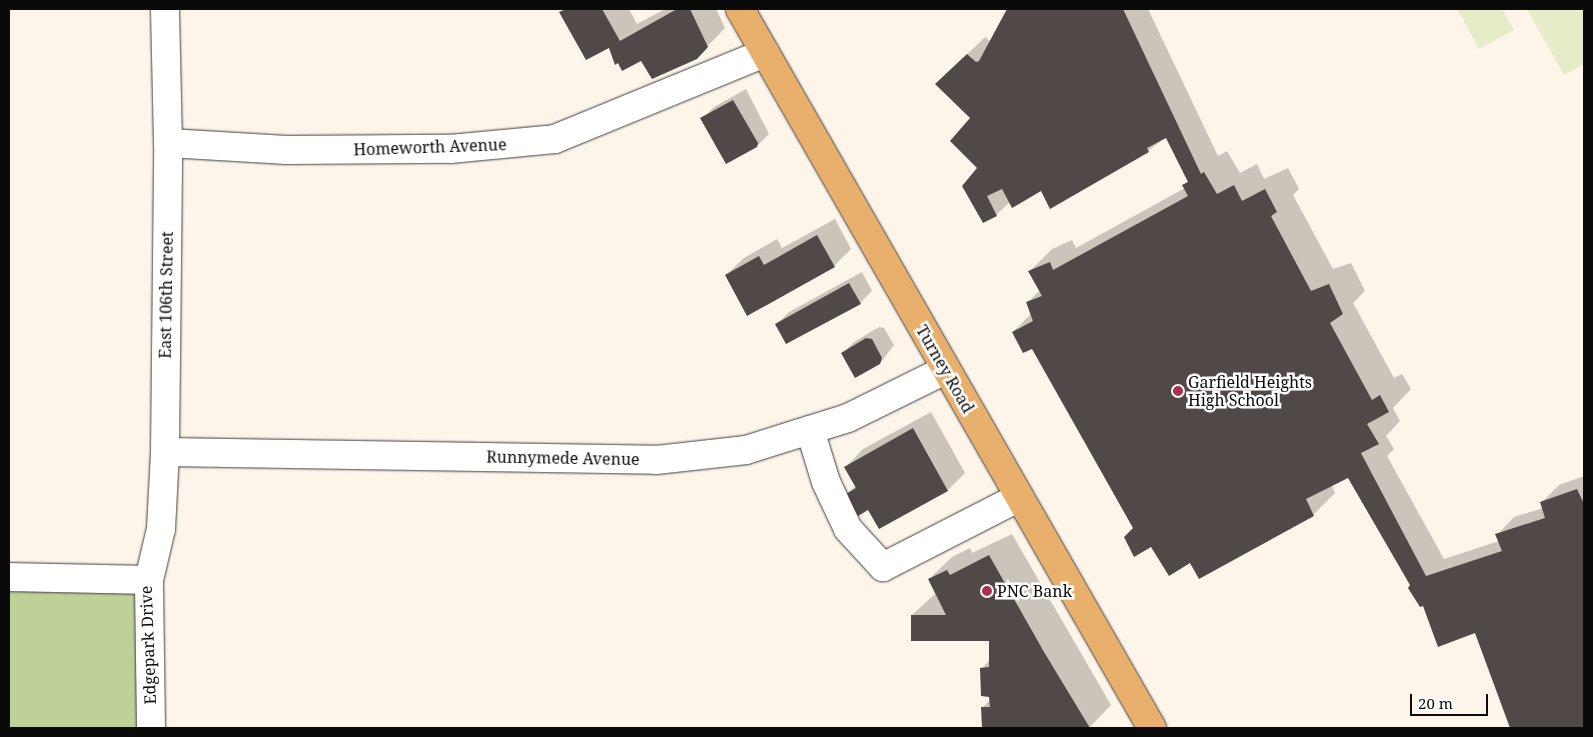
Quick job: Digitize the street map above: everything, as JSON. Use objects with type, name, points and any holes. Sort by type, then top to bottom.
[{"type":"main road","name":"Turney Road","points":[[740,9],[1018,498],[1152,728]]},
{"type":"street","name":"East 106th Street","points":[[150,580],[161,529],[165,452],[168,143],[165,9]]},
{"type":"street","name":"Homeworth Avenue","points":[[168,143],[287,150],[450,149],[555,139],[765,53]]},
{"type":"street","name":"Runnymede Avenue","points":[[165,452],[656,460],[746,450],[848,418],[945,370]]},
{"type":"street","points":[[810,430],[826,482],[848,529],[883,567],[1018,498]]},
{"type":"street","name":"Edgepark Drive","points":[[9,577],[150,580],[151,728]]},
{"type":"green space","points":[[1457,9],[1502,9],[1514,30],[1479,49]]},
{"type":"green space","points":[[1527,9],[1584,9],[1584,64],[1564,75]]},
{"type":"green space","points":[[9,577],[149,580],[151,728],[9,728]]},
{"type":"building","points":[[566,9],[602,9],[620,41],[677,9],[690,9],[708,47],[697,59],[652,79],[641,61],[622,71],[618,63],[615,65],[609,48],[586,60],[559,12]]},
{"type":"building","points":[[1007,9],[1123,9],[1201,174],[1204,172],[1217,194],[1234,185],[1242,201],[1265,189],[1277,212],[1271,216],[1311,291],[1329,284],[1343,314],[1330,323],[1372,400],[1380,395],[1389,412],[1367,424],[1379,444],[1361,453],[1426,576],[1502,551],[1495,534],[1545,518],[1540,502],[1577,489],[1584,504],[1584,728],[1510,728],[1475,633],[1438,647],[1423,606],[1420,607],[1408,588],[1410,585],[1348,478],[1306,499],[1314,516],[1199,579],[1190,563],[1169,576],[1151,547],[1134,557],[1124,537],[1133,528],[1032,349],[1023,353],[1012,332],[1033,321],[1026,302],[1042,296],[1028,271],[1050,262],[1053,270],[1188,196],[1182,185],[1188,182],[1166,138],[1147,148],[1149,152],[1050,209],[1041,191],[1012,208],[1002,189],[987,196],[997,216],[983,223],[962,186],[977,168],[950,141],[970,118],[935,84],[967,54],[976,62],[979,61]]},
{"type":"building","points":[[733,100],[758,143],[757,147],[726,164],[700,118]]},
{"type":"building","points":[[817,235],[835,267],[747,316],[725,275],[759,256],[764,265]]},
{"type":"building","points":[[849,283],[861,304],[786,344],[775,324]]},
{"type":"building","points":[[866,338],[872,339],[882,358],[880,364],[855,378],[841,353]]},
{"type":"building","points":[[913,428],[948,491],[879,529],[868,510],[858,516],[846,494],[856,488],[844,467]]},
{"type":"building","points":[[989,555],[1090,728],[982,728],[981,707],[990,707],[989,697],[981,696],[980,668],[989,667],[989,641],[911,641],[911,615],[946,615],[928,579],[947,570],[950,575]]},
{"type":"place","name":"Garfield Heights High School","points":[[1178,391]]},
{"type":"place","name":"PNC Bank","points":[[987,591]]}]
